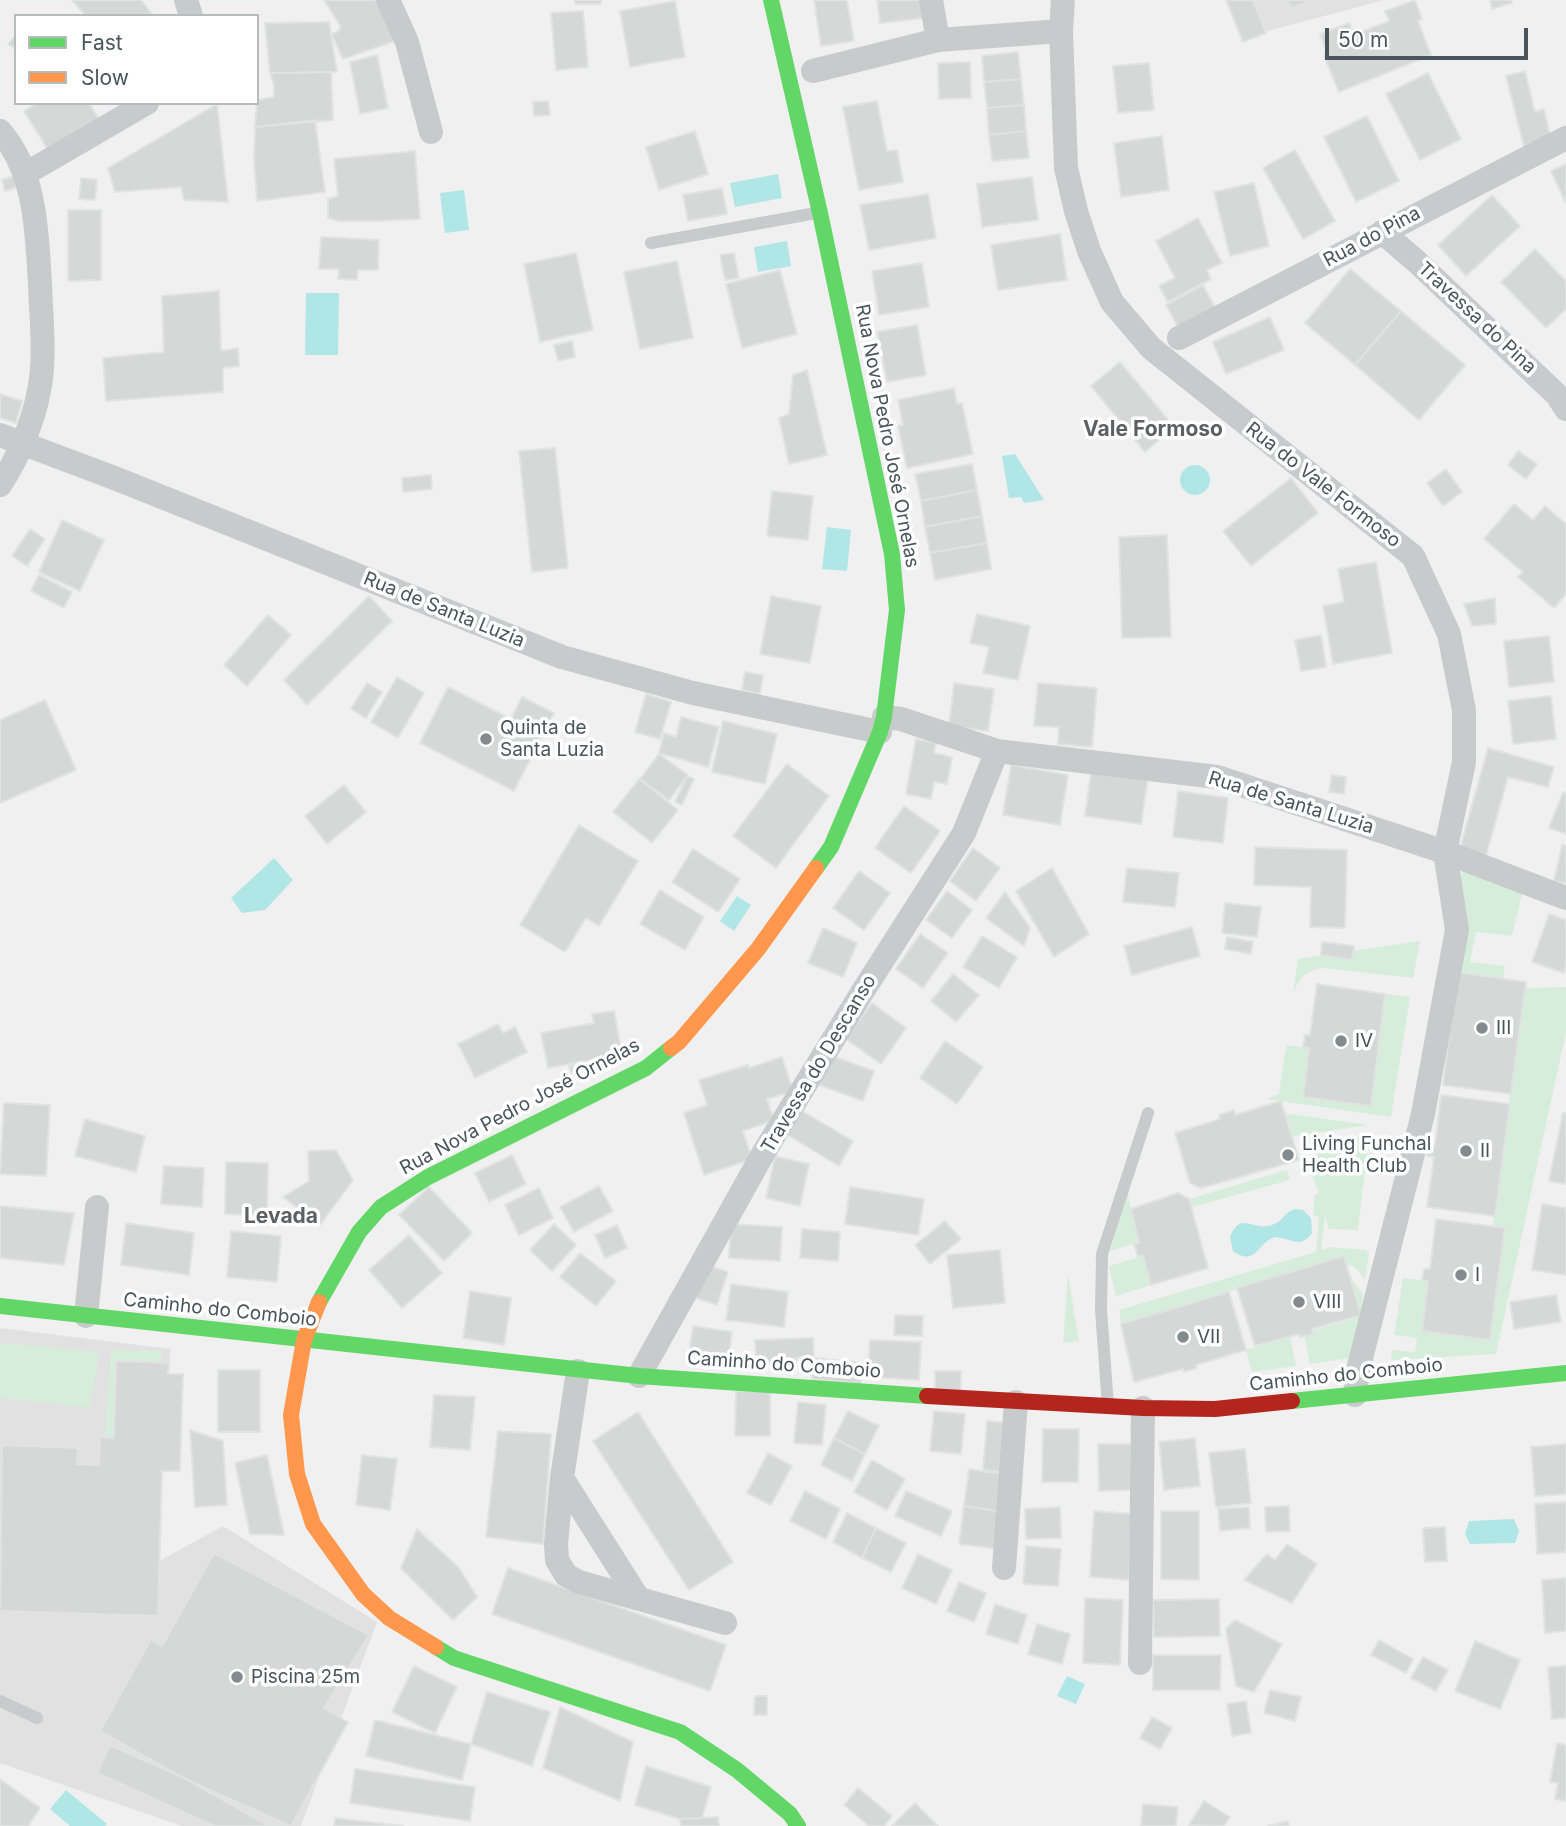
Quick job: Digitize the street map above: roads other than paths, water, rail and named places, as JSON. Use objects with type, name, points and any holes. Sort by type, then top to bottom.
[{"type":"street","points":[[388,0],[407,42],[431,132]]},
{"type":"street","name":"Rua Nova Pedro José Ornelas","points":[[771,0],[820,213],[892,554],[897,610],[882,724],[831,847],[758,949],[679,1042],[646,1068],[428,1177],[382,1207],[359,1232],[329,1282],[304,1340],[291,1415],[297,1474],[313,1524],[363,1594],[389,1618],[454,1658],[680,1732],[737,1770],[790,1814],[798,1826]]},
{"type":"street","points":[[931,0],[938,40]]},
{"type":"street","name":"Rua do Vale Formoso","points":[[1063,0],[1061,31],[1066,169],[1089,251],[1112,302],[1151,348],[1413,556],[1449,634],[1464,710],[1464,762],[1445,852]]},
{"type":"street","points":[[813,71],[938,40],[1061,31]]},
{"type":"street","points":[[25,174],[144,105]]},
{"type":"street","points":[[0,131],[25,174],[38,239],[43,366],[39,393],[11,439],[0,485]]},
{"type":"street","name":"Rua do Pina","points":[[1179,338],[1566,138]]},
{"type":"street","name":"Travessa do Pina","points":[[1382,232],[1557,394],[1566,409]]},
{"type":"street","name":"Rua de Santa Luzia","points":[[11,439],[562,657],[693,693],[882,724],[901,719],[998,751],[1217,777],[1445,852],[1566,898]]},
{"type":"street","name":"Travessa do Descanso","points":[[639,1376],[764,1152],[964,834],[998,751]]},
{"type":"street","points":[[1355,1395],[1358,1370],[1423,1114],[1457,930],[1445,852]]},
{"type":"street","points":[[86,1316],[97,1207]]},
{"type":"street","name":"Caminho do Comboio","points":[[0,1306],[578,1371],[1016,1402],[1143,1408],[1215,1409],[1566,1373]]},
{"type":"street","points":[[578,1371],[562,1478],[557,1560],[566,1575],[579,1582],[725,1623]]},
{"type":"street","points":[[1004,1568],[1016,1402]]},
{"type":"street","points":[[1140,1663],[1143,1408]]},
{"type":"street","points":[[562,1478],[638,1598]]},
{"type":"lane","points":[[652,243],[820,213]]},
{"type":"lane","points":[[1108,1406],[1101,1310],[1102,1254],[1148,1114]]},
{"type":"lane","points":[[0,1701],[37,1718]]},
{"type":"water","points":[[778,174],[782,198],[735,207],[730,183]]},
{"type":"water","points":[[464,190],[469,230],[445,233],[440,193]]},
{"type":"water","points":[[787,241],[791,266],[758,272],[754,247]]},
{"type":"water","points":[[306,293],[339,293],[338,355],[305,355]]},
{"type":"water","points":[[1015,454],[1044,500],[1024,503],[1021,497],[1009,498],[1002,456]]},
{"type":"water","points":[[1195,465],[1206,469],[1210,480],[1206,491],[1195,495],[1184,491],[1180,480],[1184,469]]},
{"type":"water","points":[[827,527],[851,530],[847,571],[822,569]]},
{"type":"water","points":[[274,858],[293,880],[265,910],[242,913],[231,898]]},
{"type":"water","points":[[737,896],[751,905],[734,931],[720,921]]},
{"type":"water","points":[[1295,1209],[1303,1210],[1311,1218],[1312,1233],[1308,1238],[1295,1242],[1276,1237],[1247,1257],[1233,1251],[1230,1237],[1239,1225],[1272,1225]]},
{"type":"water","points":[[1514,1519],[1519,1531],[1515,1543],[1470,1544],[1465,1534],[1469,1521]]},
{"type":"water","points":[[1067,1676],[1085,1684],[1076,1704],[1057,1696]]},
{"type":"water","points":[[66,1790],[107,1824],[70,1826],[50,1809]]},
{"type":"place","name":"Quinta de Santa Luzia","points":[[486,739]]},
{"type":"place","name":"III","points":[[1482,1028]]},
{"type":"place","name":"IV","points":[[1341,1041]]},
{"type":"place","name":"II","points":[[1466,1151]]},
{"type":"place","name":"Living Funchal Health Club","points":[[1288,1155]]},
{"type":"place","name":"I","points":[[1461,1275]]},
{"type":"place","name":"VIII","points":[[1299,1302]]},
{"type":"place","name":"VII","points":[[1183,1337]]},
{"type":"place","name":"Piscina 25m","points":[[237,1677]]},
{"type":"district","name":"Vale Formoso","points":[[1153,430]]},
{"type":"district","name":"Levada","points":[[281,1217]]}]
